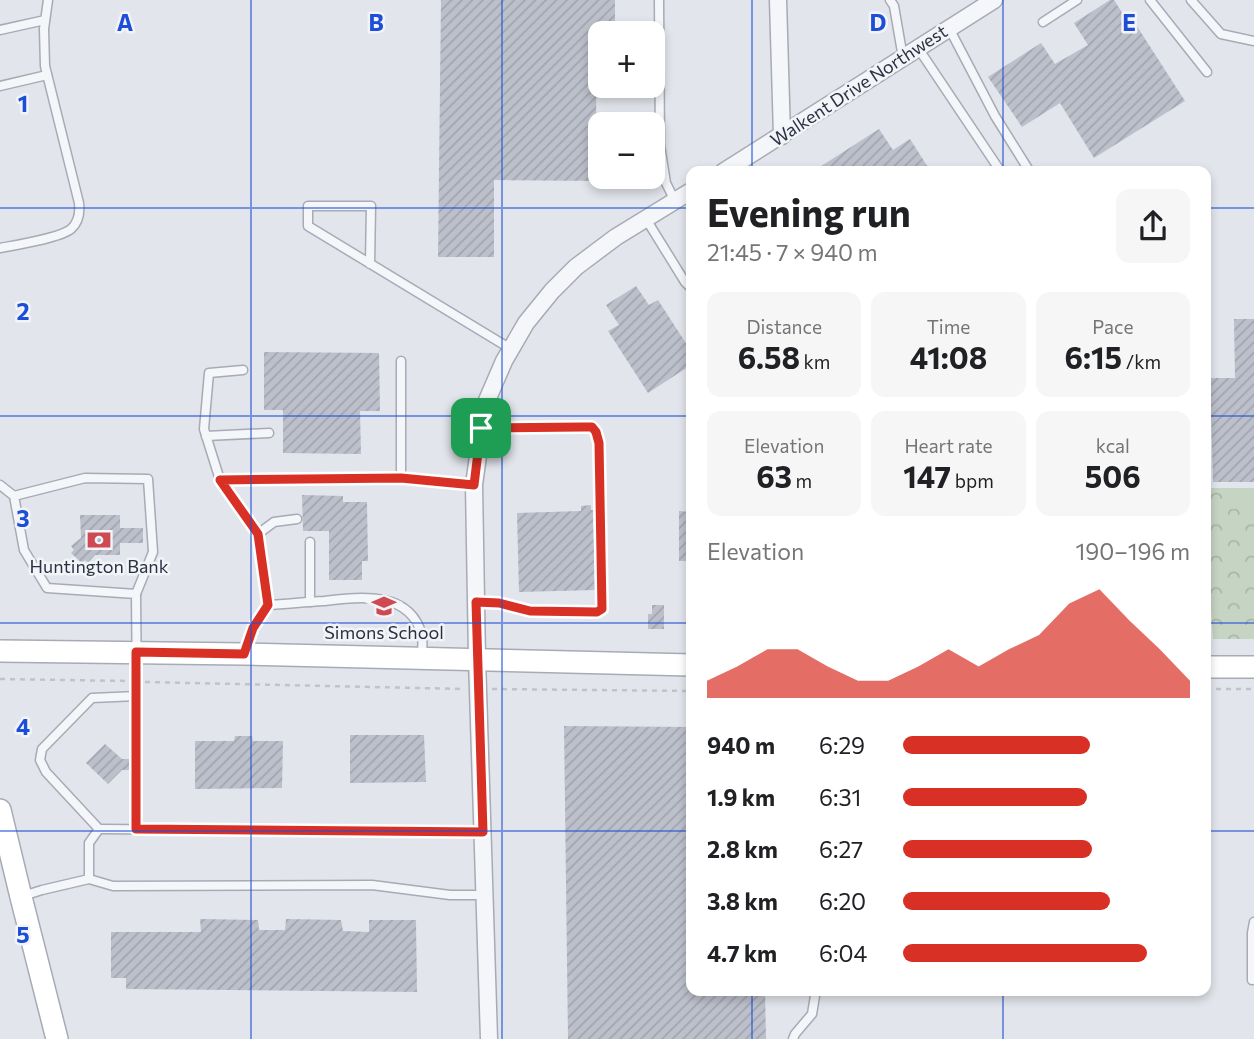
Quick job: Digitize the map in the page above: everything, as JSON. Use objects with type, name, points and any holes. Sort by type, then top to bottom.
[{"type":"main road","points":[[0,650],[686,665]]},
{"type":"main road","points":[[1211,667],[1254,667]]},
{"type":"main road","points":[[0,810],[57,1039]]},
{"type":"street","points":[[778,0],[782,136]]},
{"type":"street","name":"Walkent Drive Northwest","points":[[733,166],[994,0]]},
{"type":"street","points":[[489,1039],[474,485],[485,405],[510,349],[526,323],[552,291],[576,267],[616,237],[686,195]]},
{"type":"lane","points":[[0,248],[67,232],[74,225],[79,213],[79,203],[47,75],[44,49],[48,0]]},
{"type":"lane","points":[[659,0],[660,145],[666,183],[675,201]]},
{"type":"lane","points":[[890,0],[894,6],[903,58]]},
{"type":"lane","points":[[1043,22],[1077,0]]},
{"type":"lane","points":[[1150,0],[1208,72]]},
{"type":"lane","points":[[1191,0],[1221,34],[1254,41]]},
{"type":"lane","points":[[0,30],[45,20]]},
{"type":"lane","points":[[949,29],[995,116],[1026,166]]},
{"type":"lane","points":[[918,48],[997,166]]},
{"type":"lane","points":[[0,86],[47,75]]},
{"type":"lane","points":[[370,264],[372,206],[308,206],[308,226],[370,264],[510,349]]},
{"type":"lane","points":[[646,219],[686,283]]},
{"type":"lane","points":[[401,361],[401,478]]},
{"type":"lane","points":[[243,370],[209,373],[204,429],[220,480],[258,534],[268,605],[253,628],[244,654]]},
{"type":"lane","points":[[476,602],[499,603],[530,611],[597,612],[602,609],[599,443],[596,432],[592,427],[481,428]]},
{"type":"lane","points":[[206,436],[269,433]]},
{"type":"lane","points":[[14,496],[85,478],[148,479],[153,552],[136,594],[136,829]]},
{"type":"lane","points":[[220,480],[401,478],[474,485]]},
{"type":"lane","points":[[0,485],[14,496],[24,550],[47,588],[136,594]]},
{"type":"lane","points":[[258,534],[274,522],[297,519]]},
{"type":"lane","points":[[310,542],[310,602]]},
{"type":"lane","points":[[268,605],[366,598],[385,600],[403,607],[415,620],[422,639],[422,659]]},
{"type":"lane","points":[[137,696],[92,698],[42,748],[40,760],[46,772],[99,829],[483,832]]},
{"type":"lane","points":[[89,879],[89,843],[99,829]]},
{"type":"lane","points":[[21,897],[89,879],[113,886],[372,885],[450,895],[484,895]]},
{"type":"lane","points":[[1252,980],[1254,922]]},
{"type":"lane","points":[[793,1039],[811,1014],[815,996]]},
{"type":"path","points":[[0,679],[686,691]]},
{"type":"path","points":[[1211,689],[1254,689]]},
{"type":"green space","points":[[1211,488],[1254,488],[1254,639],[1213,639]]},
{"type":"green space","points":[[1225,492],[1254,492],[1254,509],[1225,509]]},
{"type":"building","points":[[441,0],[615,0],[615,21],[588,21],[588,98],[596,98],[596,112],[588,112],[588,181],[494,180],[494,257],[438,257]]},
{"type":"building","points":[[1114,0],[1127,20],[1131,17],[1185,101],[1094,158],[1060,103],[1022,127],[988,77],[1041,43],[1055,64],[1088,45],[1074,23]]},
{"type":"building","points":[[879,129],[893,150],[910,139],[927,166],[821,166]]},
{"type":"building","points":[[636,286],[649,305],[658,300],[686,343],[686,368],[648,393],[608,331],[619,325],[606,305]]},
{"type":"building","points":[[1234,319],[1254,319],[1254,482],[1213,482],[1211,378],[1235,378]]},
{"type":"building","points":[[264,352],[379,353],[380,411],[360,411],[361,454],[283,453],[283,410],[264,410]]},
{"type":"building","points":[[302,495],[343,496],[343,502],[367,502],[368,561],[362,561],[362,580],[329,580],[329,531],[303,531]]},
{"type":"building","points":[[591,505],[595,590],[519,592],[517,513],[581,511],[581,506]]},
{"type":"building","points":[[679,511],[686,512],[686,561],[679,561]]},
{"type":"building","name":"Huntington Bank","points":[[80,515],[120,515],[120,528],[143,528],[143,543],[120,543],[120,555],[95,555],[88,563],[85,560],[82,563],[71,553],[74,550],[71,546],[81,538]]},
{"type":"building","points":[[652,605],[664,605],[664,629],[648,629],[648,614],[652,614]]},
{"type":"building","points":[[564,726],[686,727],[686,996],[765,996],[766,1039],[568,1039]]},
{"type":"building","points":[[350,735],[424,735],[426,782],[350,783]]},
{"type":"building","points":[[235,736],[252,736],[253,741],[283,741],[282,788],[195,789],[195,741],[234,741]]},
{"type":"building","points":[[105,744],[122,759],[130,759],[130,770],[122,770],[108,784],[86,763]]},
{"type":"building","points":[[200,919],[258,920],[259,930],[285,930],[286,919],[341,920],[343,931],[369,932],[369,920],[416,920],[417,992],[126,989],[126,978],[111,978],[111,932],[201,932]]},
{"type":"place","name":"Huntington Bank","points":[[99,540]]},
{"type":"place","name":"Simons School","points":[[384,606]]},
{"type":"route","points":[[592,427],[596,432],[599,443],[603,602],[602,609],[597,612],[530,611],[499,603],[476,602],[483,832],[136,829],[136,652],[244,654],[249,636],[268,605],[258,534],[220,480],[401,478],[474,485],[481,428],[592,427]]}]
